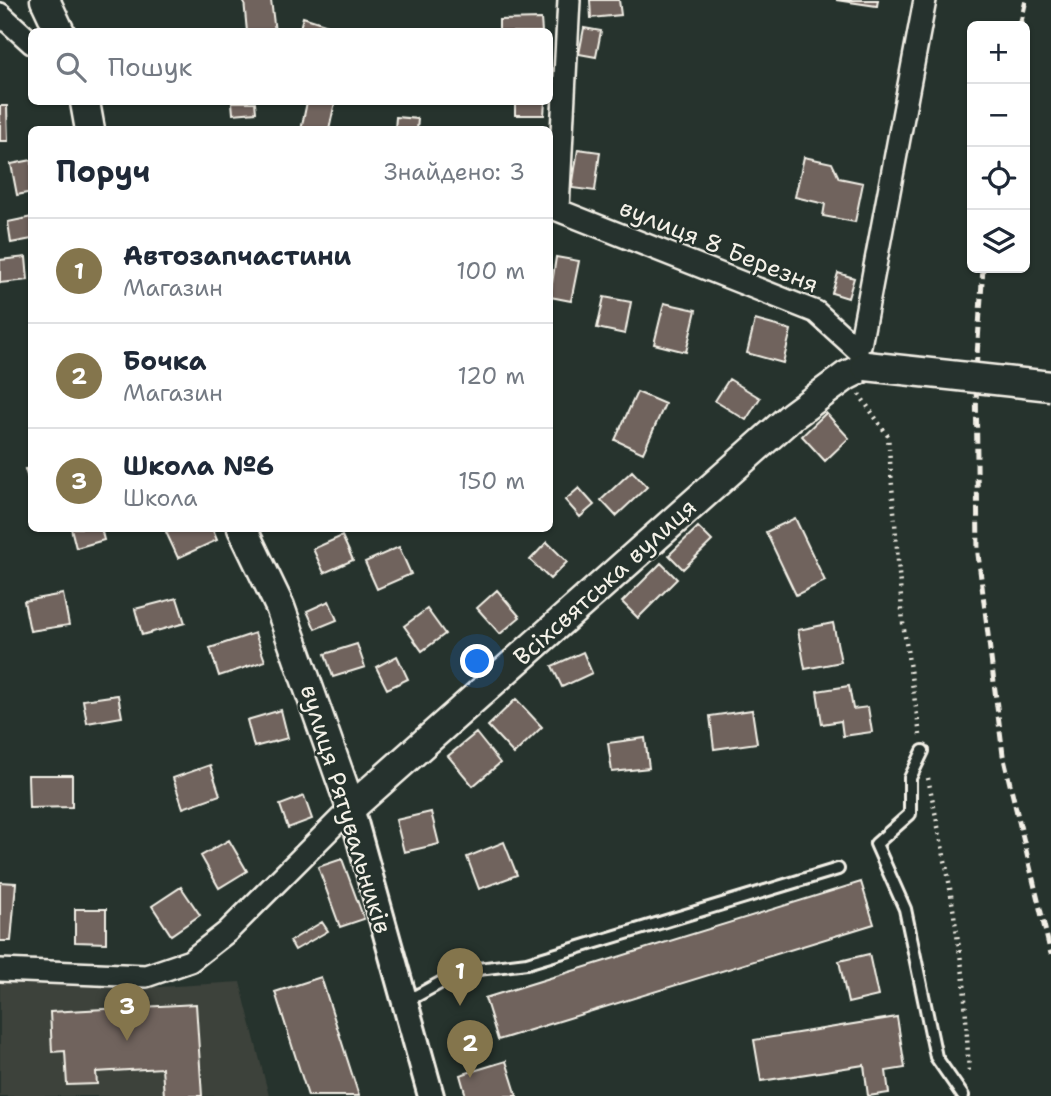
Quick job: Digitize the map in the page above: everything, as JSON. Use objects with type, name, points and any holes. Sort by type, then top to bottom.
[{"type":"main road","points":[[45,0],[58,28]]},
{"type":"main road","points":[[86,105],[89,126]]},
{"type":"main road","points":[[857,364],[1051,386]]},
{"type":"main road","name":"Всіхсвятська вулиця","points":[[351,808],[792,416],[857,364]]},
{"type":"main road","name":"вулиця Рятувальників","points":[[244,532],[281,607],[351,808]]},
{"type":"street","points":[[554,208],[569,0]]},
{"type":"street","points":[[857,364],[925,0]]},
{"type":"street","points":[[0,15],[28,40]]},
{"type":"street","name":"вулиця 8 Березня","points":[[554,208],[816,312],[857,364]]},
{"type":"street","name":"Всіхсвятська вулиця","points":[[0,970],[146,976],[190,961],[227,932],[351,808]]},
{"type":"street","name":"вулиця Рятувальників","points":[[351,808],[431,1096]]},
{"type":"lane","points":[[923,751],[910,778],[910,814],[876,844],[905,909],[936,1057],[963,1096]]},
{"type":"lane","points":[[405,1002],[462,971],[527,964],[838,869]]},
{"type":"path","points":[[857,364],[888,436],[903,623],[964,981],[969,1083]]},
{"type":"shaded area","points":[[0,982],[160,987],[240,982],[269,1096],[0,1096]]},
{"type":"building","points":[[244,0],[271,0],[274,28],[247,28]]},
{"type":"building","points":[[590,0],[619,0],[621,15],[591,18]]},
{"type":"building","points":[[836,0],[878,0],[877,6]]},
{"type":"building","points":[[303,17],[331,26],[330,28],[300,28]]},
{"type":"building","points":[[541,19],[542,28],[499,28],[499,20]]},
{"type":"building","points":[[584,28],[601,31],[596,57],[579,54]]},
{"type":"building","points":[[232,105],[255,105],[256,112],[233,114]]},
{"type":"building","points":[[306,105],[334,105],[330,126],[302,126]]},
{"type":"building","points":[[515,105],[545,105],[544,115],[515,115]]},
{"type":"building","points":[[0,106],[7,106],[8,141],[0,141]]},
{"type":"building","points":[[396,117],[418,119],[417,126],[395,126]]},
{"type":"building","points":[[578,149],[600,152],[595,191],[572,188]]},
{"type":"building","points":[[804,157],[832,163],[839,178],[863,183],[855,222],[823,216],[825,204],[795,197]]},
{"type":"building","points":[[28,161],[28,193],[17,195],[11,164]]},
{"type":"building","points":[[28,218],[28,240],[11,243],[8,222]]},
{"type":"building","points":[[26,257],[28,280],[0,283],[0,260]]},
{"type":"building","points":[[556,257],[579,261],[571,301],[553,298]]},
{"type":"building","points":[[838,273],[854,278],[848,298],[832,293]]},
{"type":"building","points":[[604,297],[631,302],[625,334],[597,328]]},
{"type":"building","points":[[664,303],[696,310],[686,352],[654,344]]},
{"type":"building","points":[[755,320],[791,330],[783,363],[747,353]]},
{"type":"building","points":[[729,379],[760,398],[746,420],[715,401]]},
{"type":"building","points":[[637,392],[665,404],[643,453],[615,440]]},
{"type":"building","points":[[826,413],[849,438],[825,461],[802,436]]},
{"type":"building","points":[[632,471],[647,487],[616,516],[601,500]]},
{"type":"building","points":[[579,488],[594,505],[580,517],[565,500]]},
{"type":"building","points":[[795,518],[825,581],[796,595],[766,532]]},
{"type":"building","points":[[698,527],[712,541],[683,569],[669,555]]},
{"type":"building","points":[[72,532],[102,532],[104,540],[76,548]]},
{"type":"building","points":[[166,532],[214,532],[217,540],[178,558]]},
{"type":"building","points":[[342,536],[353,560],[324,573],[313,549]]},
{"type":"building","points":[[547,542],[567,562],[550,579],[530,560]]},
{"type":"building","points":[[399,547],[411,574],[377,589],[365,562]]},
{"type":"building","points":[[661,563],[677,579],[638,618],[622,602]]},
{"type":"building","points":[[497,590],[520,617],[500,634],[477,608]]},
{"type":"building","points":[[63,594],[69,625],[30,631],[24,601]]},
{"type":"building","points":[[177,598],[185,623],[142,635],[135,609]]},
{"type":"building","points":[[329,601],[337,620],[315,629],[307,611]]},
{"type":"building","points":[[427,609],[445,634],[422,651],[404,626]]},
{"type":"building","points":[[833,623],[841,662],[805,669],[798,630]]},
{"type":"building","points":[[255,633],[265,661],[219,676],[210,648]]},
{"type":"building","points":[[357,644],[365,667],[333,677],[325,654]]},
{"type":"building","points":[[583,652],[592,673],[562,687],[552,666]]},
{"type":"building","points":[[397,656],[408,679],[387,689],[376,667]]},
{"type":"building","points":[[849,686],[853,709],[868,707],[872,732],[843,736],[841,721],[822,724],[817,691]]},
{"type":"building","points":[[118,695],[122,717],[87,723],[83,700]]},
{"type":"building","points":[[516,699],[542,727],[514,754],[488,726]]},
{"type":"building","points":[[281,710],[288,738],[254,747],[247,720]]},
{"type":"building","points":[[752,710],[757,743],[714,749],[710,716]]},
{"type":"building","points":[[476,733],[500,763],[473,786],[448,756]]},
{"type":"building","points":[[645,738],[649,768],[612,772],[608,743]]},
{"type":"building","points":[[210,765],[220,795],[183,808],[173,778]]},
{"type":"building","points":[[28,775],[72,775],[72,807],[29,808]]},
{"type":"building","points":[[304,796],[312,819],[288,828],[280,805]]},
{"type":"building","points":[[431,812],[439,844],[404,852],[396,820]]},
{"type":"building","points":[[229,840],[247,871],[219,888],[201,856]]},
{"type":"building","points":[[504,842],[517,875],[479,889],[467,857]]},
{"type":"building","points":[[342,859],[364,919],[340,927],[318,867]]},
{"type":"building","points":[[0,882],[16,883],[11,941],[0,941]]},
{"type":"building","points":[[861,882],[874,924],[498,1040],[485,998]]},
{"type":"building","points":[[181,887],[200,915],[171,935],[152,906]]},
{"type":"building","points":[[75,909],[106,909],[106,943],[75,942]]},
{"type":"building","points":[[322,922],[328,931],[295,950],[290,941]]},
{"type":"building","points":[[869,954],[878,996],[848,1003],[839,961]]},
{"type":"building","points":[[321,977],[359,1096],[308,1096],[275,992]]},
{"type":"building","points":[[196,1004],[202,1096],[164,1096],[162,1068],[96,1072],[97,1084],[67,1085],[65,1051],[52,1052],[50,1012]]},
{"type":"building","points":[[897,1017],[905,1068],[886,1071],[889,1093],[868,1096],[864,1065],[761,1081],[754,1040]]},
{"type":"building","points":[[506,1061],[517,1096],[466,1096],[460,1075]]},
{"type":"railway","points":[[1021,21],[1026,0]]},
{"type":"railway","points":[[983,273],[976,370],[978,554],[1003,755],[1051,954]]},
{"type":"place","name":"Автозапчастини","points":[[460,1006]]},
{"type":"place","name":"Школа №6","points":[[127,1041]]},
{"type":"place","name":"Бочка","points":[[470,1078]]}]
